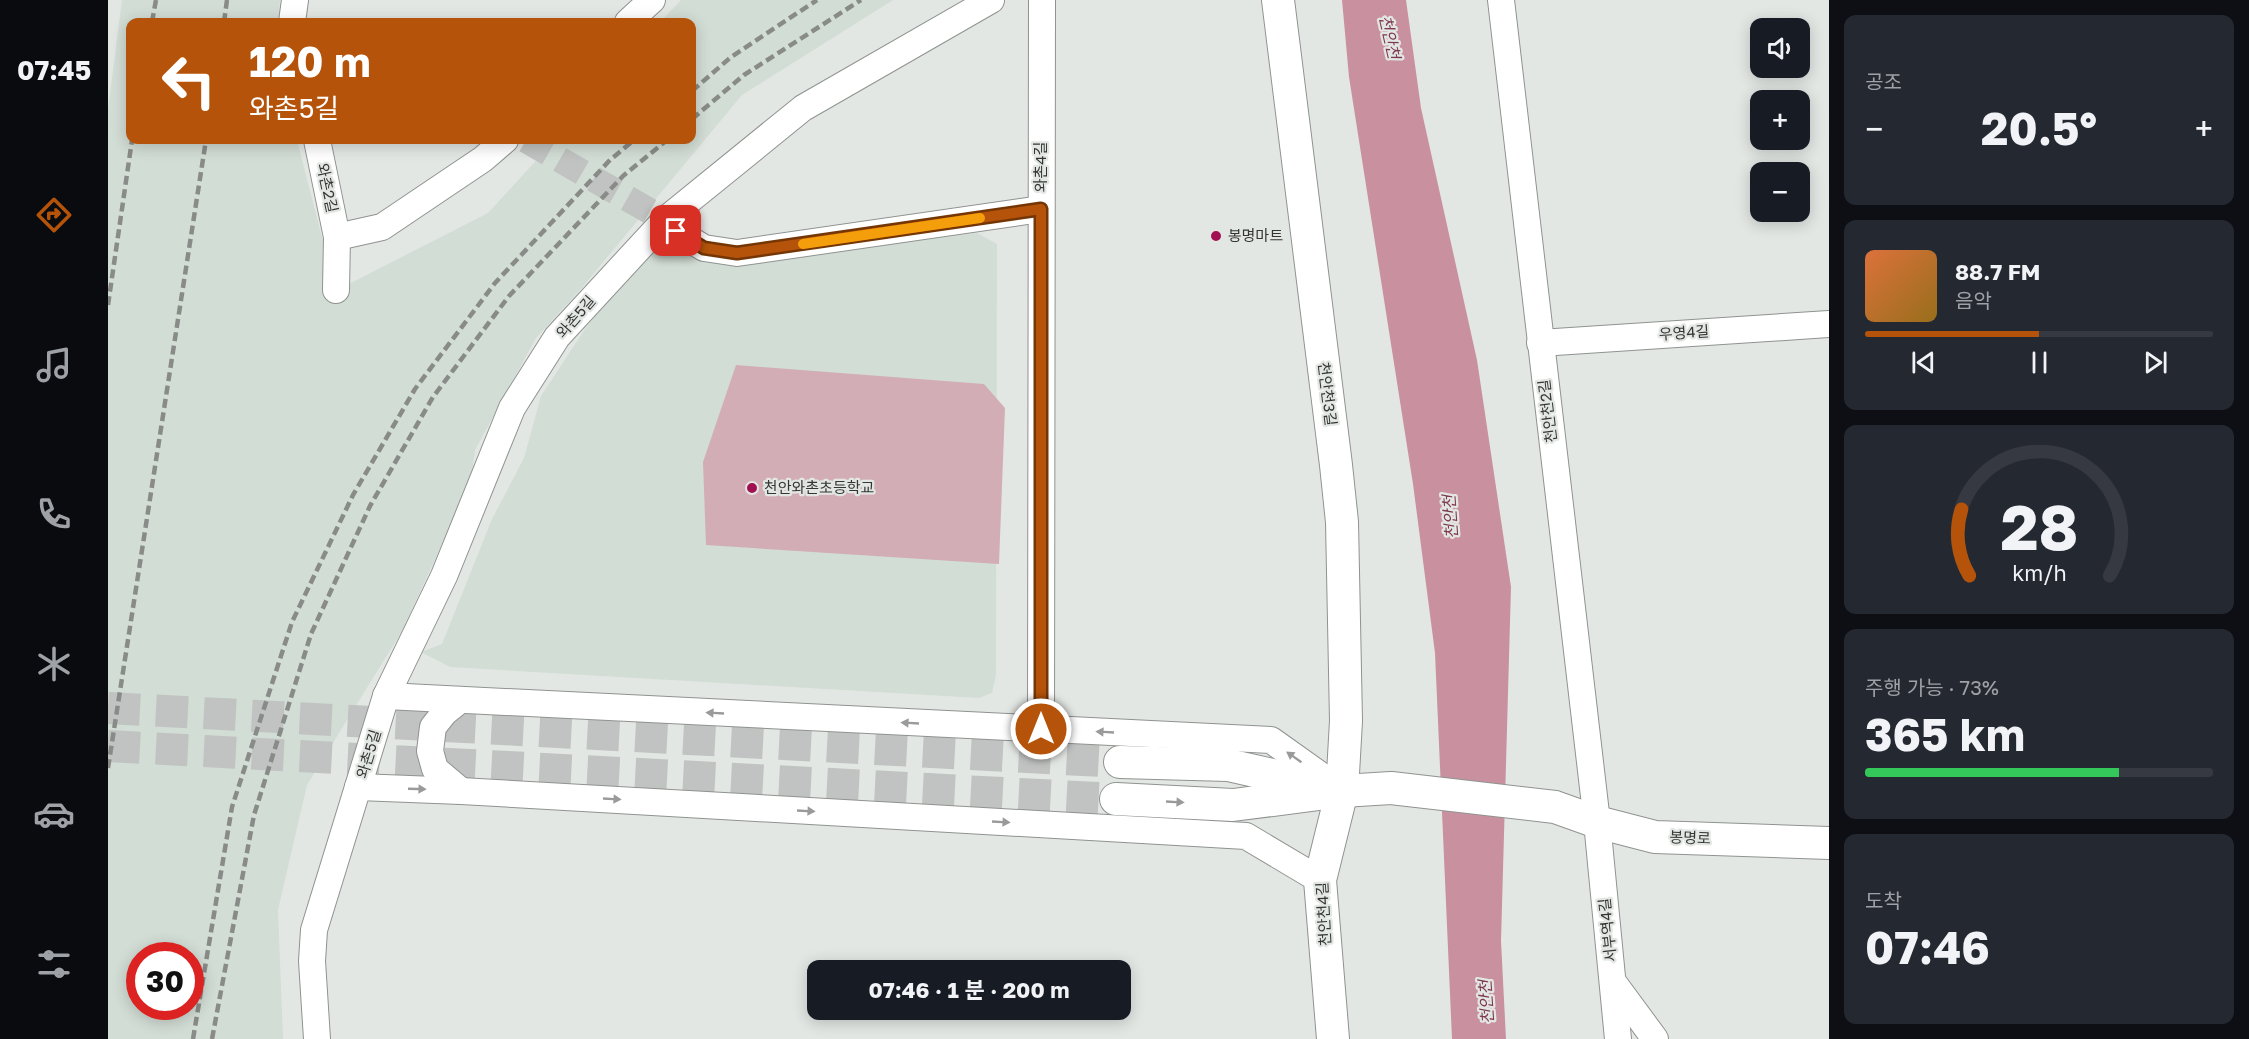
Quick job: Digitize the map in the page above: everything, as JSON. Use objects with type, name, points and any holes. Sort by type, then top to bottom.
[{"type":"street","points":[[293,18],[295,0]]},
{"type":"street","points":[[632,18],[652,0]]},
{"type":"street","name":"와촌5길","points":[[317,1039],[312,961],[314,930],[386,696],[444,576],[513,408],[557,337],[665,220],[803,108],[991,0]]},
{"type":"street","name":"와촌4길","points":[[1041,729],[1042,0]]},
{"type":"street","name":"천안천3길","points":[[1278,0],[1342,522],[1346,721],[1342,791]]},
{"type":"street","name":"천안천2길","points":[[1501,0],[1597,822]]},
{"type":"street","name":"와촌2길","points":[[318,144],[337,237],[336,290]]},
{"type":"street","points":[[337,237],[382,227],[483,159],[500,144]]},
{"type":"street","points":[[665,220],[676,231],[704,248],[737,253],[1041,209]]},
{"type":"street","name":"우영4길","points":[[1540,343],[1829,324]]},
{"type":"street","points":[[386,696],[1271,740],[1342,791]]},
{"type":"street","points":[[460,700],[445,712],[433,727],[430,751],[435,769],[461,791]]},
{"type":"street","points":[[1120,762],[1228,765],[1342,791]]},
{"type":"street","points":[[358,787],[1246,836],[1320,880]]},
{"type":"street","name":"봉명로","points":[[1342,791],[1391,788],[1555,807],[1597,822],[1655,837],[1829,843]]},
{"type":"street","points":[[1116,799],[1233,805],[1342,791]]},
{"type":"street","name":"천안천4길","points":[[1333,1039],[1320,880],[1342,791]]},
{"type":"street","name":"서부역4길","points":[[1597,822],[1618,1039]]},
{"type":"street","points":[[1613,982],[1655,1039]]},
{"type":"shaded area","points":[[122,0],[280,0],[278,18],[126,18],[126,144],[298,144],[326,253],[345,286],[488,213],[551,144],[696,144],[696,18],[664,18],[681,0],[893,0],[742,95],[580,290],[536,338],[475,450],[471,481],[402,631],[307,785],[278,910],[283,1039],[108,1039],[108,109]]},
{"type":"shaded area","name":"천안와촌초등학교","points":[[977,233],[997,244],[996,675],[992,693],[979,698],[450,667],[421,652],[442,644],[492,519],[524,458],[541,396],[585,329],[635,265],[660,239],[725,260]]},
{"type":"shaded area","points":[[736,365],[984,384],[1005,408],[999,564],[706,545],[703,462]]},
{"type":"water","name":"천안천","points":[[1342,0],[1406,0],[1421,108],[1477,360],[1511,587],[1501,941],[1506,1039],[1452,1039],[1435,653],[1413,484],[1349,77]]},
{"type":"tunnel","points":[[533,144],[665,220]]},
{"type":"tunnel","points":[[108,708],[1120,762]]},
{"type":"tunnel","points":[[108,746],[1116,799]]},
{"type":"railway","points":[[153,18],[156,0]]},
{"type":"railway","points":[[225,18],[227,0]]},
{"type":"railway","points":[[696,88],[731,57],[817,0]]},
{"type":"railway","points":[[696,116],[744,75],[861,0]]},
{"type":"railway","points":[[108,305],[131,144]]},
{"type":"railway","points":[[108,768],[205,144]]},
{"type":"railway","points":[[193,1039],[232,807],[292,622],[353,495],[415,389],[495,283],[610,160],[629,144]]},
{"type":"railway","points":[[212,1039],[254,815],[311,634],[370,506],[433,397],[509,296],[623,176],[662,144]]},
{"type":"slow traffic","points":[[803,244],[980,218]]},
{"type":"place","name":"봉명마트","points":[[1216,236]]},
{"type":"place","name":"천안와촌초등학교","points":[[752,488]]},
{"type":"route","points":[[676,231],[704,248],[737,253],[1041,209],[1041,729]]}]
